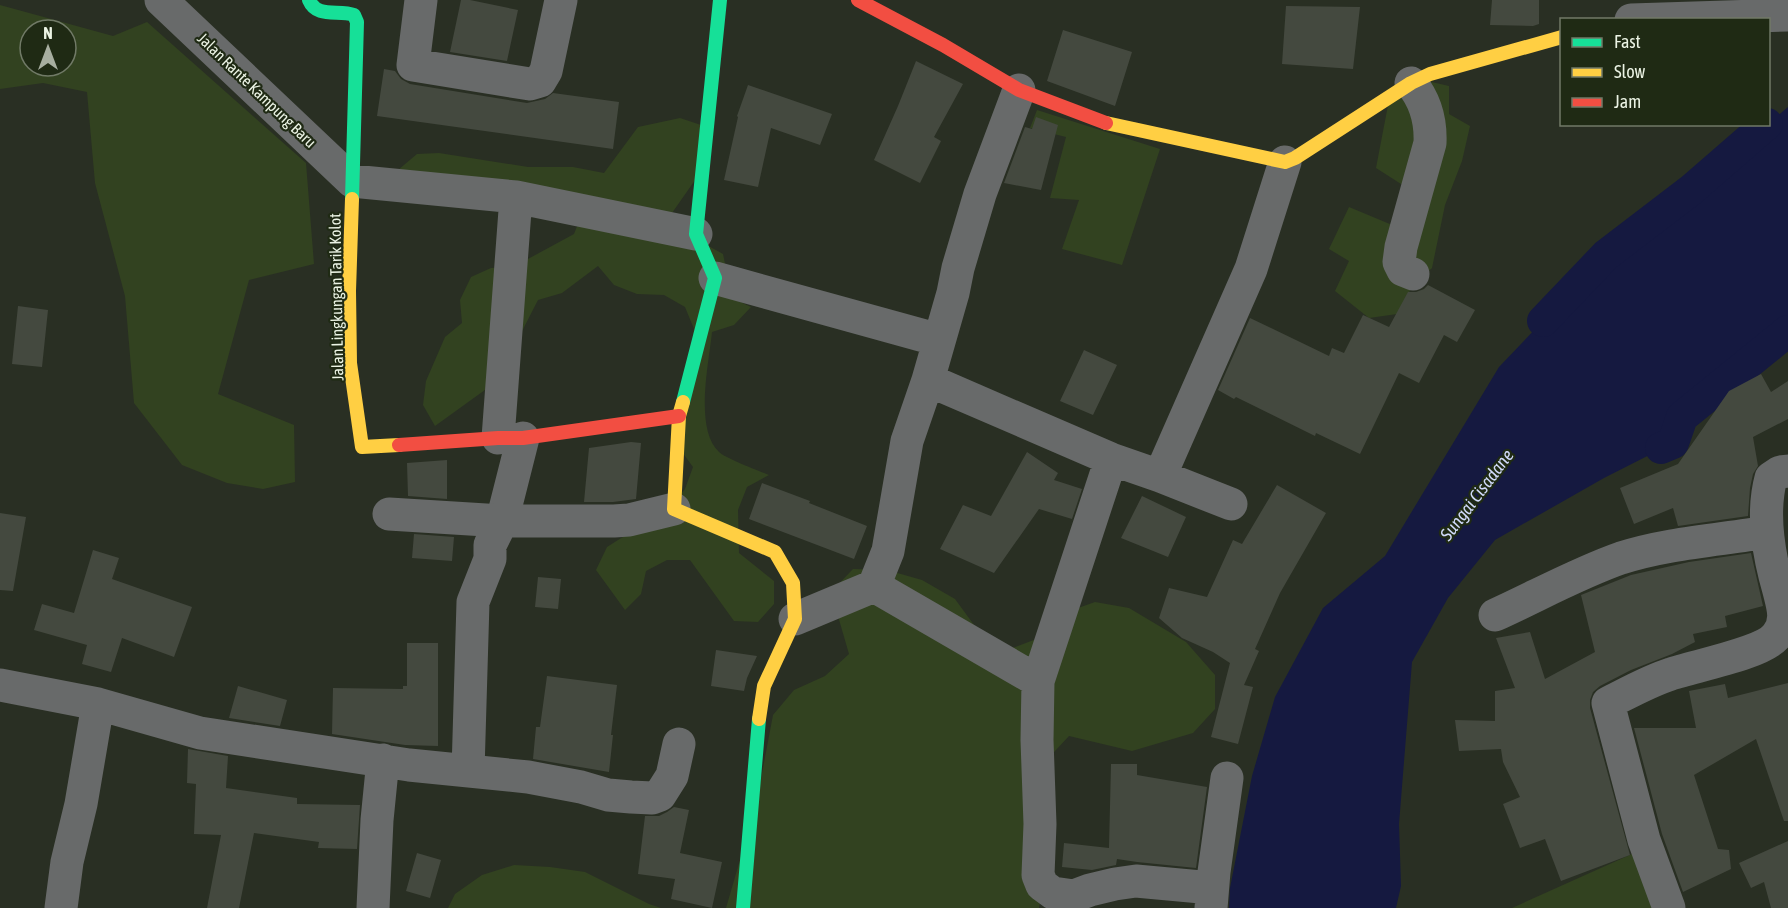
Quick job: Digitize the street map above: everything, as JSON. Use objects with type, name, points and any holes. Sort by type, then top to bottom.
[{"type":"street","name":"Jalan Lingkungan Tarik Kolot","points":[[309,0],[310,6],[315,10],[349,13],[354,15],[357,22],[349,291],[350,363],[362,447],[510,438]]},
{"type":"street","points":[[421,0],[413,65],[530,84],[540,81],[546,71],[561,0]]},
{"type":"street","points":[[675,509],[680,416],[716,278],[696,234],[720,0]]},
{"type":"street","points":[[858,0],[943,45],[1019,90],[1104,123],[1285,162],[1295,158],[1411,83],[1430,74],[1560,38]]},
{"type":"street","name":"Jalan Rante Kampung Baru","points":[[180,7],[352,181]]},
{"type":"street","points":[[1694,18],[1788,15]]},
{"type":"street","points":[[1411,83],[1419,93],[1431,128],[1430,142],[1399,262],[1403,270],[1413,274]]},
{"type":"street","points":[[795,619],[874,586],[888,551],[907,441],[928,380],[980,194],[1019,90]]},
{"type":"street","points":[[1160,476],[1251,269],[1285,162]]},
{"type":"street","points":[[352,181],[516,197],[696,234]]},
{"type":"street","points":[[468,771],[473,602],[490,559],[490,545],[502,521],[510,438],[516,197]]},
{"type":"street","points":[[716,278],[939,340]]},
{"type":"street","points":[[928,380],[1111,459],[1231,504]]},
{"type":"street","points":[[510,438],[680,416]]},
{"type":"street","points":[[1111,459],[1038,681],[1037,740],[1040,824],[1038,875],[1042,885],[1053,893],[1074,896],[1106,886],[1137,881],[1212,898],[1227,778]]},
{"type":"street","points":[[1669,908],[1644,840],[1608,703],[1669,675],[1763,646],[1777,636],[1784,622],[1784,610],[1773,572],[1767,532],[1768,489],[1771,478],[1780,472],[1788,471]]},
{"type":"street","points":[[389,514],[502,521],[614,521],[629,520],[675,509],[775,552],[793,583],[795,619],[764,686],[757,737],[743,908]]},
{"type":"street","points":[[1495,615],[1575,577],[1622,558],[1666,548],[1767,532]]},
{"type":"street","points":[[874,586],[1038,681]]},
{"type":"street","points":[[0,685],[98,704],[200,733],[409,765],[528,777],[581,787],[608,795],[652,798],[660,795],[669,782],[680,744]]},
{"type":"street","points":[[61,908],[67,862],[81,804],[98,704]]},
{"type":"street","points":[[373,908],[377,820],[383,760]]},
{"type":"green space","points":[[0,5],[47,18],[18,18],[18,78],[78,78],[78,26],[113,36],[147,22],[306,163],[314,264],[249,280],[218,394],[294,425],[295,482],[263,489],[227,483],[182,465],[134,403],[125,296],[95,183],[87,92],[43,83],[0,89]]},
{"type":"green space","points":[[1423,80],[1449,86],[1449,114],[1470,126],[1462,161],[1445,205],[1432,268],[1413,285],[1397,314],[1369,318],[1335,291],[1349,261],[1329,249],[1349,207],[1397,227],[1412,191],[1376,168],[1389,100]]},
{"type":"green space","points":[[1037,110],[1160,149],[1122,265],[1062,249],[1079,200],[1050,198],[1066,137],[1030,128]]},
{"type":"green space","points":[[680,118],[701,125],[700,173],[672,213],[685,233],[723,254],[732,298],[751,307],[734,325],[712,332],[706,378],[705,412],[711,442],[722,455],[769,475],[747,487],[738,510],[739,553],[774,581],[774,604],[758,622],[734,621],[690,560],[667,560],[646,571],[641,594],[625,610],[596,570],[607,547],[667,509],[685,489],[693,467],[679,448],[694,329],[685,307],[664,295],[637,294],[614,285],[598,266],[562,293],[538,300],[496,382],[435,426],[423,405],[426,381],[445,337],[462,323],[460,300],[471,277],[491,268],[515,266],[574,234],[583,211],[398,170],[417,154],[439,153],[528,167],[573,167],[604,173],[638,127]]},
{"type":"green space","points":[[853,569],[887,570],[922,580],[955,599],[977,629],[1007,650],[1039,638],[1064,613],[1095,602],[1129,608],[1186,642],[1215,675],[1215,709],[1193,733],[1132,751],[1069,736],[1042,765],[1046,867],[1039,908],[726,908],[756,805],[773,715],[794,690],[825,676],[849,654],[831,592]]},
{"type":"green space","points":[[1632,854],[1657,908],[1512,908]]},
{"type":"green space","points":[[514,865],[585,872],[661,908],[448,908],[455,894],[482,875]]},
{"type":"water","name":"Sungai Cisadane","points":[[1788,107],[1788,331],[1682,417],[1673,443],[1604,478],[1495,540],[1448,598],[1412,662],[1399,824],[1401,886],[1396,908],[1229,908],[1230,888],[1252,776],[1275,697],[1323,608],[1385,556],[1499,367],[1606,255],[1691,190],[1766,126],[1770,126],[1770,122]]},
{"type":"building","points":[[461,0],[518,10],[507,61],[450,52]]},
{"type":"building","points":[[1492,0],[1539,0],[1539,24],[1533,26],[1490,25]]},
{"type":"building","points":[[1286,6],[1360,7],[1353,69],[1282,64]]},
{"type":"building","points":[[1063,30],[1132,52],[1115,106],[1047,81]]},
{"type":"building","points":[[916,61],[963,84],[934,137],[941,141],[920,183],[874,160]]},
{"type":"building","points":[[384,69],[395,71],[401,79],[410,84],[527,103],[545,99],[553,93],[619,102],[613,149],[377,116]]},
{"type":"building","points":[[748,85],[832,114],[820,145],[771,128],[758,187],[724,180],[737,116]]},
{"type":"building","points":[[1036,117],[1058,125],[1041,190],[1004,183],[1025,127],[1032,129]]},
{"type":"building","points":[[1428,285],[1475,310],[1457,342],[1444,335],[1419,383],[1399,373],[1360,454],[1316,433],[1315,436],[1218,390],[1250,318],[1329,356],[1332,348],[1344,353],[1363,315],[1389,327],[1408,292],[1416,292]]},
{"type":"building","points":[[18,306],[48,310],[42,367],[12,364]]},
{"type":"building","points":[[1084,350],[1117,365],[1093,415],[1060,401]]},
{"type":"building","points":[[1761,374],[1771,392],[1788,381],[1788,419],[1753,437],[1758,466],[1753,474],[1750,488],[1748,516],[1678,526],[1673,508],[1634,524],[1620,488],[1678,464],[1729,391]]},
{"type":"building","points":[[631,442],[641,443],[636,499],[584,502],[589,448]]},
{"type":"building","points":[[1027,452],[1058,473],[1054,480],[1082,489],[1072,519],[1039,509],[994,573],[940,549],[963,505],[991,516]]},
{"type":"building","points":[[447,460],[447,499],[408,496],[407,463]]},
{"type":"building","points":[[762,483],[867,526],[854,559],[749,519]]},
{"type":"building","points":[[1277,485],[1326,513],[1280,593],[1255,649],[1259,651],[1244,685],[1253,687],[1238,744],[1211,737],[1230,663],[1213,652],[1182,638],[1159,618],[1169,588],[1207,597],[1233,540],[1242,544]]},
{"type":"building","points":[[1142,496],[1186,517],[1168,557],[1121,538]]},
{"type":"building","points":[[0,513],[26,517],[13,591],[0,590]]},
{"type":"building","points":[[414,534],[454,537],[452,561],[412,558]]},
{"type":"building","points":[[93,550],[119,558],[112,579],[192,607],[174,657],[122,638],[111,672],[82,664],[87,645],[34,630],[42,604],[74,613]]},
{"type":"building","points":[[1751,553],[1763,606],[1725,616],[1727,627],[1693,634],[1695,642],[1631,670],[1593,692],[1590,708],[1630,855],[1561,881],[1545,839],[1520,848],[1503,804],[1520,797],[1503,762],[1501,749],[1459,751],[1455,720],[1495,721],[1495,691],[1515,688],[1496,638],[1530,632],[1545,679],[1595,652],[1581,595],[1631,575],[1689,562]]},
{"type":"building","points":[[538,577],[561,579],[558,609],[535,607]]},
{"type":"building","points":[[407,643],[438,643],[438,746],[405,745],[332,734],[333,688],[403,689],[403,686],[407,686]]},
{"type":"building","points":[[716,650],[757,656],[744,691],[711,686]]},
{"type":"building","points":[[547,676],[617,685],[609,772],[533,759],[536,727],[540,727]]},
{"type":"building","points":[[1788,683],[1788,821],[1784,821],[1756,739],[1694,775],[1718,849],[1729,850],[1731,869],[1683,892],[1662,834],[1634,728],[1696,728],[1689,691],[1725,684],[1728,698]]},
{"type":"building","points":[[238,686],[287,700],[280,726],[229,718]]},
{"type":"building","points":[[188,749],[228,756],[226,788],[297,798],[297,804],[360,805],[357,849],[318,848],[319,842],[254,833],[239,908],[207,908],[221,835],[194,834],[196,784],[187,783]]},
{"type":"building","points":[[1111,764],[1137,764],[1137,775],[1207,787],[1196,868],[1117,859],[1116,865],[1092,870],[1062,867],[1064,843],[1109,848]]},
{"type":"building","points":[[674,807],[689,810],[680,853],[722,862],[712,908],[671,899],[675,879],[638,874],[645,816],[659,816]]},
{"type":"building","points":[[1788,841],[1788,908],[1771,908],[1764,882],[1751,888],[1739,863]]},
{"type":"building","points":[[417,853],[441,860],[430,898],[406,891]]},
{"type":"waterway","points":[[1543,321],[1606,255],[1691,190],[1765,126]]},
{"type":"waterway","points":[[1661,448],[1673,443],[1682,417],[1788,331]]},
{"type":"traffic: fast","points":[[309,0],[317,10],[348,13],[354,15],[357,22],[352,199]]},
{"type":"traffic: fast","points":[[683,402],[715,278],[696,234],[720,0]]},
{"type":"traffic: fast","points":[[743,908],[759,719]]},
{"type":"traffic: slow","points":[[1106,123],[1285,162],[1295,158],[1411,83],[1430,74],[1560,38]]},
{"type":"traffic: slow","points":[[352,199],[349,291],[350,363],[362,447],[399,445]]},
{"type":"traffic: slow","points":[[683,402],[679,416],[674,509],[775,552],[793,583],[795,619],[764,686],[759,719]]},
{"type":"traffic: jam","points":[[858,0],[943,45],[1019,90],[1106,123]]},
{"type":"traffic: jam","points":[[399,445],[523,438],[679,416]]}]
